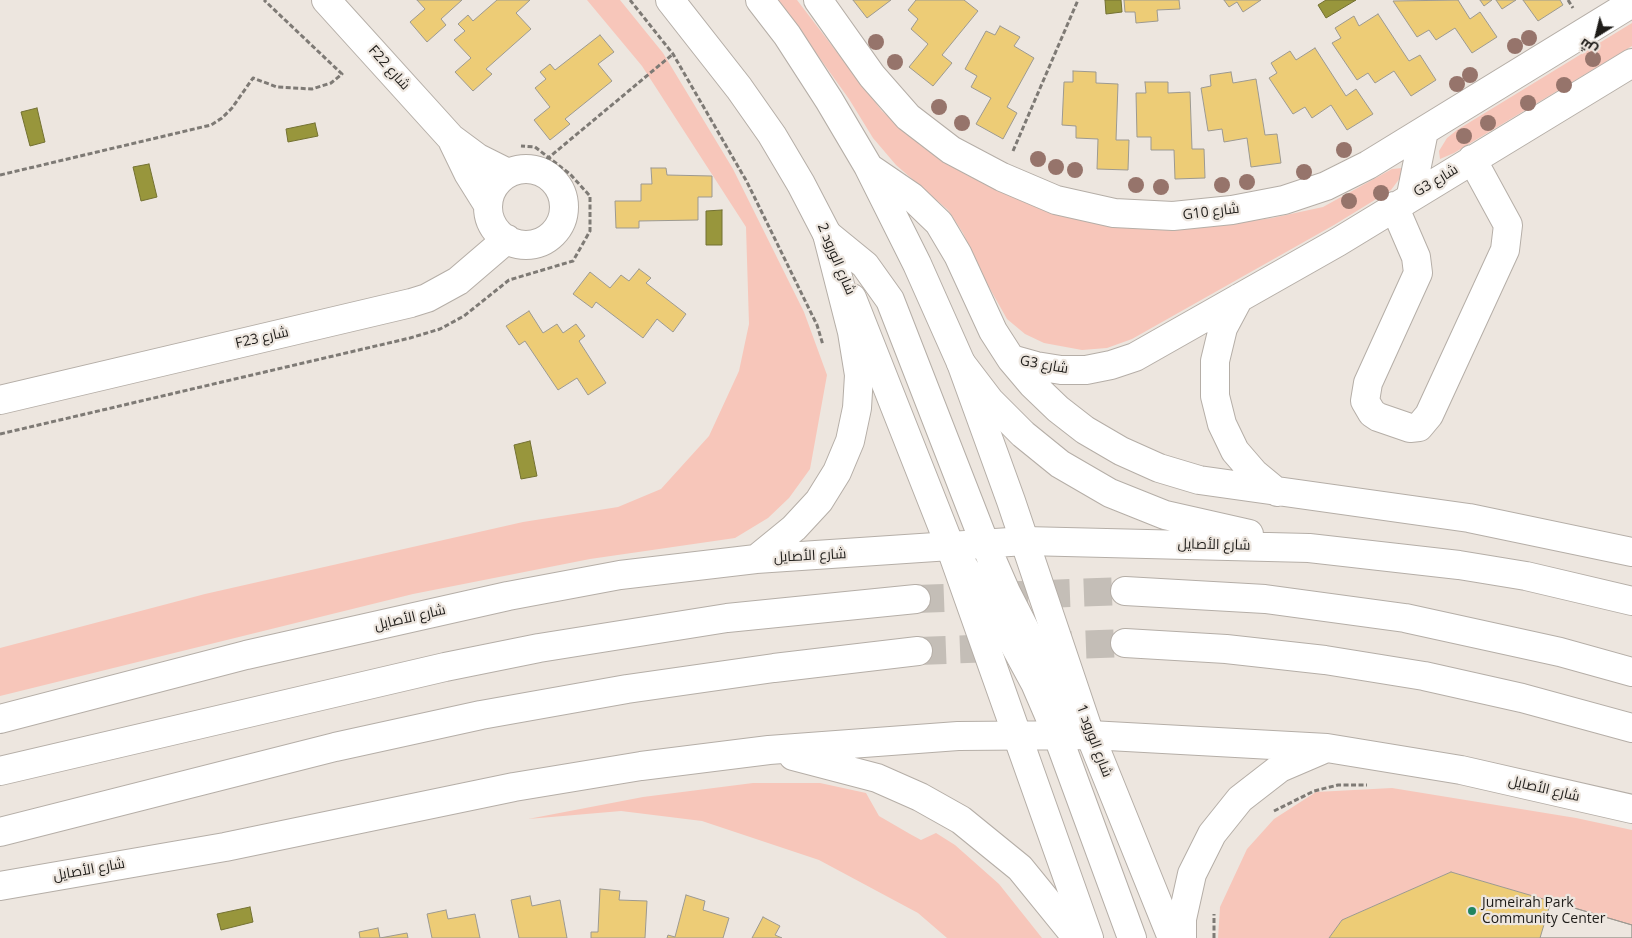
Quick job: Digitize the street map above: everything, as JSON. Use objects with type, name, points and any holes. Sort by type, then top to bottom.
[{"type":"main road","name":"F22 شارع","points":[[326,0],[451,138],[478,158],[508,173]]},
{"type":"main road","name":"شارع الورود 2","points":[[670,0],[739,88],[772,135],[828,234],[950,546]]},
{"type":"main road","points":[[760,0],[787,35],[829,100],[868,166],[917,264],[962,363],[1025,541]]},
{"type":"main road","name":"G10 شارع","points":[[818,0],[872,76],[908,117],[951,150],[1002,177],[1056,200],[1114,213],[1173,216],[1232,210],[1284,200],[1326,186],[1368,165],[1632,3]]},
{"type":"main road","name":"G3 شارع","points":[[1011,359],[1061,370],[1086,370],[1136,357],[1338,242],[1402,201],[1632,63]]},
{"type":"main road","points":[[1424,131],[1402,201],[1416,257],[1418,273],[1368,383],[1365,401],[1372,413],[1378,417],[1410,428],[1418,426],[1429,415],[1505,250],[1508,225],[1472,159]]},
{"type":"main road","name":"F22 شارع","points":[[451,138],[468,173],[488,205],[492,225],[507,240]]},
{"type":"main road","points":[[488,205],[494,186],[508,173],[542,164],[546,174],[561,190],[564,200],[562,222],[556,231],[538,243],[527,245],[507,240]]},
{"type":"main road","points":[[868,166],[912,197],[939,223],[958,255],[993,331],[1011,359],[1033,385],[1058,409],[1085,430],[1121,451],[1159,468],[1200,480],[1469,518],[1632,552]]},
{"type":"main road","points":[[828,234],[865,265],[890,300],[985,544],[1030,639],[1090,735]]},
{"type":"main road","points":[[756,559],[794,528],[819,501],[837,472],[850,441],[857,408],[859,375],[852,332],[828,234]]},
{"type":"main road","name":"F23 شارع","points":[[0,400],[411,303],[436,294],[458,281],[507,240]]},
{"type":"main road","points":[[1239,298],[1223,328],[1215,361],[1215,396],[1222,424],[1235,450],[1254,474],[1277,492]]},
{"type":"main road","points":[[962,363],[990,401],[1023,434],[1060,464],[1110,493],[1165,515],[1309,548]]},
{"type":"main road","name":"شارع الأصايل","points":[[0,719],[236,657],[508,596],[620,575],[756,559],[1025,541],[1309,548],[1459,565],[1526,576],[1632,601]]},
{"type":"main road","name":"شارع الورود 1","points":[[1025,541],[1090,735],[1172,938]]},
{"type":"main road","points":[[950,546],[1009,634],[1034,684],[1057,734],[1132,938]]},
{"type":"main road","points":[[950,546],[1089,938]]},
{"type":"main road","points":[[1125,590],[1266,599],[1405,618],[1560,652],[1632,672]]},
{"type":"main road","points":[[0,771],[446,666],[539,648],[726,618],[916,599]]},
{"type":"main road","points":[[1125,643],[1226,649],[1325,660],[1424,676],[1522,698],[1632,728]]},
{"type":"main road","points":[[0,832],[335,747],[481,715],[627,689],[774,668],[918,651]]},
{"type":"main road","name":"شارع الأصايل","points":[[0,886],[294,834],[514,787],[641,766],[770,750],[958,736],[1090,735],[1327,748],[1461,770],[1632,809]]},
{"type":"main road","points":[[1182,938],[1182,919],[1192,874],[1212,834],[1240,799],[1280,768],[1327,748]]},
{"type":"main road","points":[[770,750],[877,778],[920,797],[961,820],[1020,868],[1077,938]]},
{"type":"path","points":[[0,175],[211,124],[222,118],[232,108],[253,78],[277,87],[312,89],[331,83],[342,74],[264,0]]},
{"type":"path","points":[[630,0],[673,54],[746,182],[817,325],[825,350]]},
{"type":"path","points":[[1002,177],[1078,0]]},
{"type":"path","points":[[542,164],[673,54]]},
{"type":"path","points":[[0,434],[410,338],[440,329],[464,316],[510,280],[573,261],[590,231],[590,196],[570,174],[542,164],[535,147],[518,146]]},
{"type":"path","points":[[1267,815],[1314,791],[1338,785],[1377,785]]},
{"type":"path","points":[[1214,938],[1215,904]]},
{"type":"shaded area","points":[[587,0],[620,0],[663,53],[733,169],[804,312],[827,375],[810,469],[789,498],[768,518],[735,538],[590,559],[413,594],[0,696],[0,648],[205,594],[523,522],[618,507],[661,489],[709,436],[739,371],[749,324],[746,227],[642,66]]},
{"type":"shaded area","points":[[778,0],[797,0],[882,111],[924,148],[967,175],[1015,197],[1151,227],[1206,227],[1272,218],[1323,207],[1392,169],[1402,168],[1400,178],[1391,190],[1334,225],[1132,339],[1107,348],[1082,350],[1044,343],[1025,334],[1007,319],[985,280],[963,233],[948,210],[896,165],[873,138],[849,99]]},
{"type":"shaded area","points":[[1105,0],[1121,0],[1122,12],[1106,14]]},
{"type":"shaded area","points":[[1326,0],[1356,0],[1326,18],[1318,5]]},
{"type":"shaded area","points":[[1632,23],[1632,46],[1454,153],[1440,159],[1439,151],[1447,138],[1457,130]]},
{"type":"shaded area","points":[[37,108],[45,142],[30,146],[21,112]]},
{"type":"shaded area","points":[[315,123],[318,136],[288,142],[286,129]]},
{"type":"shaded area","points":[[149,164],[157,197],[141,201],[133,167]]},
{"type":"shaded area","points":[[722,210],[722,245],[706,245],[706,211]]},
{"type":"shaded area","points":[[530,441],[537,476],[521,479],[514,445]]},
{"type":"shaded area","points":[[753,783],[820,783],[866,793],[879,816],[921,840],[936,833],[955,845],[999,884],[1042,938],[947,938],[918,913],[819,860],[702,821],[621,811],[528,819],[643,797]]},
{"type":"shaded area","points":[[1392,788],[1576,818],[1632,830],[1632,925],[1451,872],[1342,920],[1329,938],[1218,938],[1220,907],[1247,849],[1274,819],[1316,792]]},
{"type":"shaded area","points":[[250,907],[253,922],[221,930],[217,914]]},
{"type":"building","points":[[417,0],[462,0],[441,19],[446,25],[427,42],[410,22],[425,9]]},
{"type":"building","points":[[497,0],[530,0],[516,13],[531,29],[486,69],[492,74],[473,91],[455,72],[471,58],[454,40],[465,31],[458,24],[468,15],[473,21]]},
{"type":"building","points":[[853,0],[891,0],[867,18]]},
{"type":"building","points":[[916,0],[964,0],[978,11],[942,55],[952,63],[933,86],[909,67],[928,44],[911,29],[918,19],[908,10]]},
{"type":"building","points":[[1124,0],[1179,0],[1180,9],[1157,10],[1158,21],[1136,23],[1135,12],[1125,12]]},
{"type":"building","points":[[1224,0],[1261,0],[1243,12],[1237,2],[1229,7]]},
{"type":"building","points":[[1458,0],[1470,19],[1480,12],[1497,37],[1472,53],[1455,28],[1436,40],[1429,30],[1417,37],[1393,1]]},
{"type":"building","points":[[1480,0],[1492,0],[1484,6]]},
{"type":"building","points":[[1496,0],[1516,0],[1502,9]]},
{"type":"building","points":[[1523,0],[1560,0],[1563,5],[1538,21]]},
{"type":"building","points":[[1378,14],[1409,61],[1420,55],[1436,80],[1411,96],[1394,71],[1375,83],[1368,73],[1357,80],[1332,43],[1341,38],[1335,28],[1354,16],[1359,26]]},
{"type":"building","points":[[1000,26],[1020,37],[1014,46],[1034,58],[1007,107],[1017,113],[1003,139],[976,124],[991,98],[971,87],[977,76],[965,69],[986,31],[995,35]]},
{"type":"building","points":[[600,35],[614,52],[598,64],[612,81],[565,119],[570,124],[550,140],[534,120],[550,107],[535,88],[546,79],[540,72],[550,64],[555,70]]},
{"type":"building","points":[[1315,48],[1346,96],[1356,89],[1373,114],[1347,130],[1331,105],[1312,118],[1305,107],[1293,114],[1269,78],[1277,73],[1271,63],[1290,51],[1296,60]]},
{"type":"building","points":[[1073,71],[1096,72],[1096,83],[1118,84],[1116,140],[1129,140],[1128,170],[1097,169],[1098,139],[1076,138],[1076,126],[1062,125],[1064,82],[1073,82]]},
{"type":"building","points":[[1231,72],[1233,83],[1256,79],[1265,135],[1277,134],[1281,163],[1251,167],[1247,138],[1224,142],[1222,129],[1208,131],[1201,88],[1211,86],[1210,75]]},
{"type":"building","points":[[1145,82],[1168,82],[1168,93],[1190,92],[1192,149],[1204,149],[1205,178],[1175,179],[1174,150],[1151,150],[1151,137],[1137,137],[1136,93],[1146,93]]},
{"type":"building","points":[[651,168],[666,168],[667,175],[712,176],[712,197],[698,197],[698,220],[639,221],[639,228],[616,228],[615,201],[641,201],[641,184],[652,184]]},
{"type":"building","points":[[639,269],[651,278],[646,283],[686,314],[673,332],[657,319],[643,338],[596,302],[592,308],[573,294],[590,272],[610,288],[621,275],[629,281]]},
{"type":"building","points":[[529,311],[543,333],[557,324],[563,333],[576,324],[585,336],[579,341],[606,383],[588,395],[577,378],[558,390],[525,341],[519,345],[506,326]]},
{"type":"building","name":"Jumeirah Park Community Center","points":[[1451,872],[1632,925],[1632,938],[1329,938],[1342,920]]},
{"type":"building","points":[[600,889],[620,891],[619,900],[647,901],[645,938],[591,938],[591,932],[598,932]]},
{"type":"building","points":[[686,895],[705,901],[703,910],[729,918],[723,938],[667,938],[668,935],[675,937]]},
{"type":"building","points":[[530,896],[532,906],[560,900],[567,938],[519,938],[511,900]]},
{"type":"building","points":[[1551,901],[1632,925],[1632,938],[1540,938]]},
{"type":"building","points":[[446,910],[448,919],[475,914],[480,938],[432,938],[427,914]]},
{"type":"building","points":[[763,917],[780,926],[775,935],[782,938],[752,938]]},
{"type":"building","points":[[378,928],[380,938],[360,938],[359,932]]},
{"type":"building","points":[[407,933],[408,938],[380,938]]},
{"type":"tunnel","points":[[916,599],[1125,591]]},
{"type":"tunnel","points":[[918,651],[1125,643]]},
{"type":"place","name":"Jumeirah Park Community Center","points":[[1472,911]]}]
